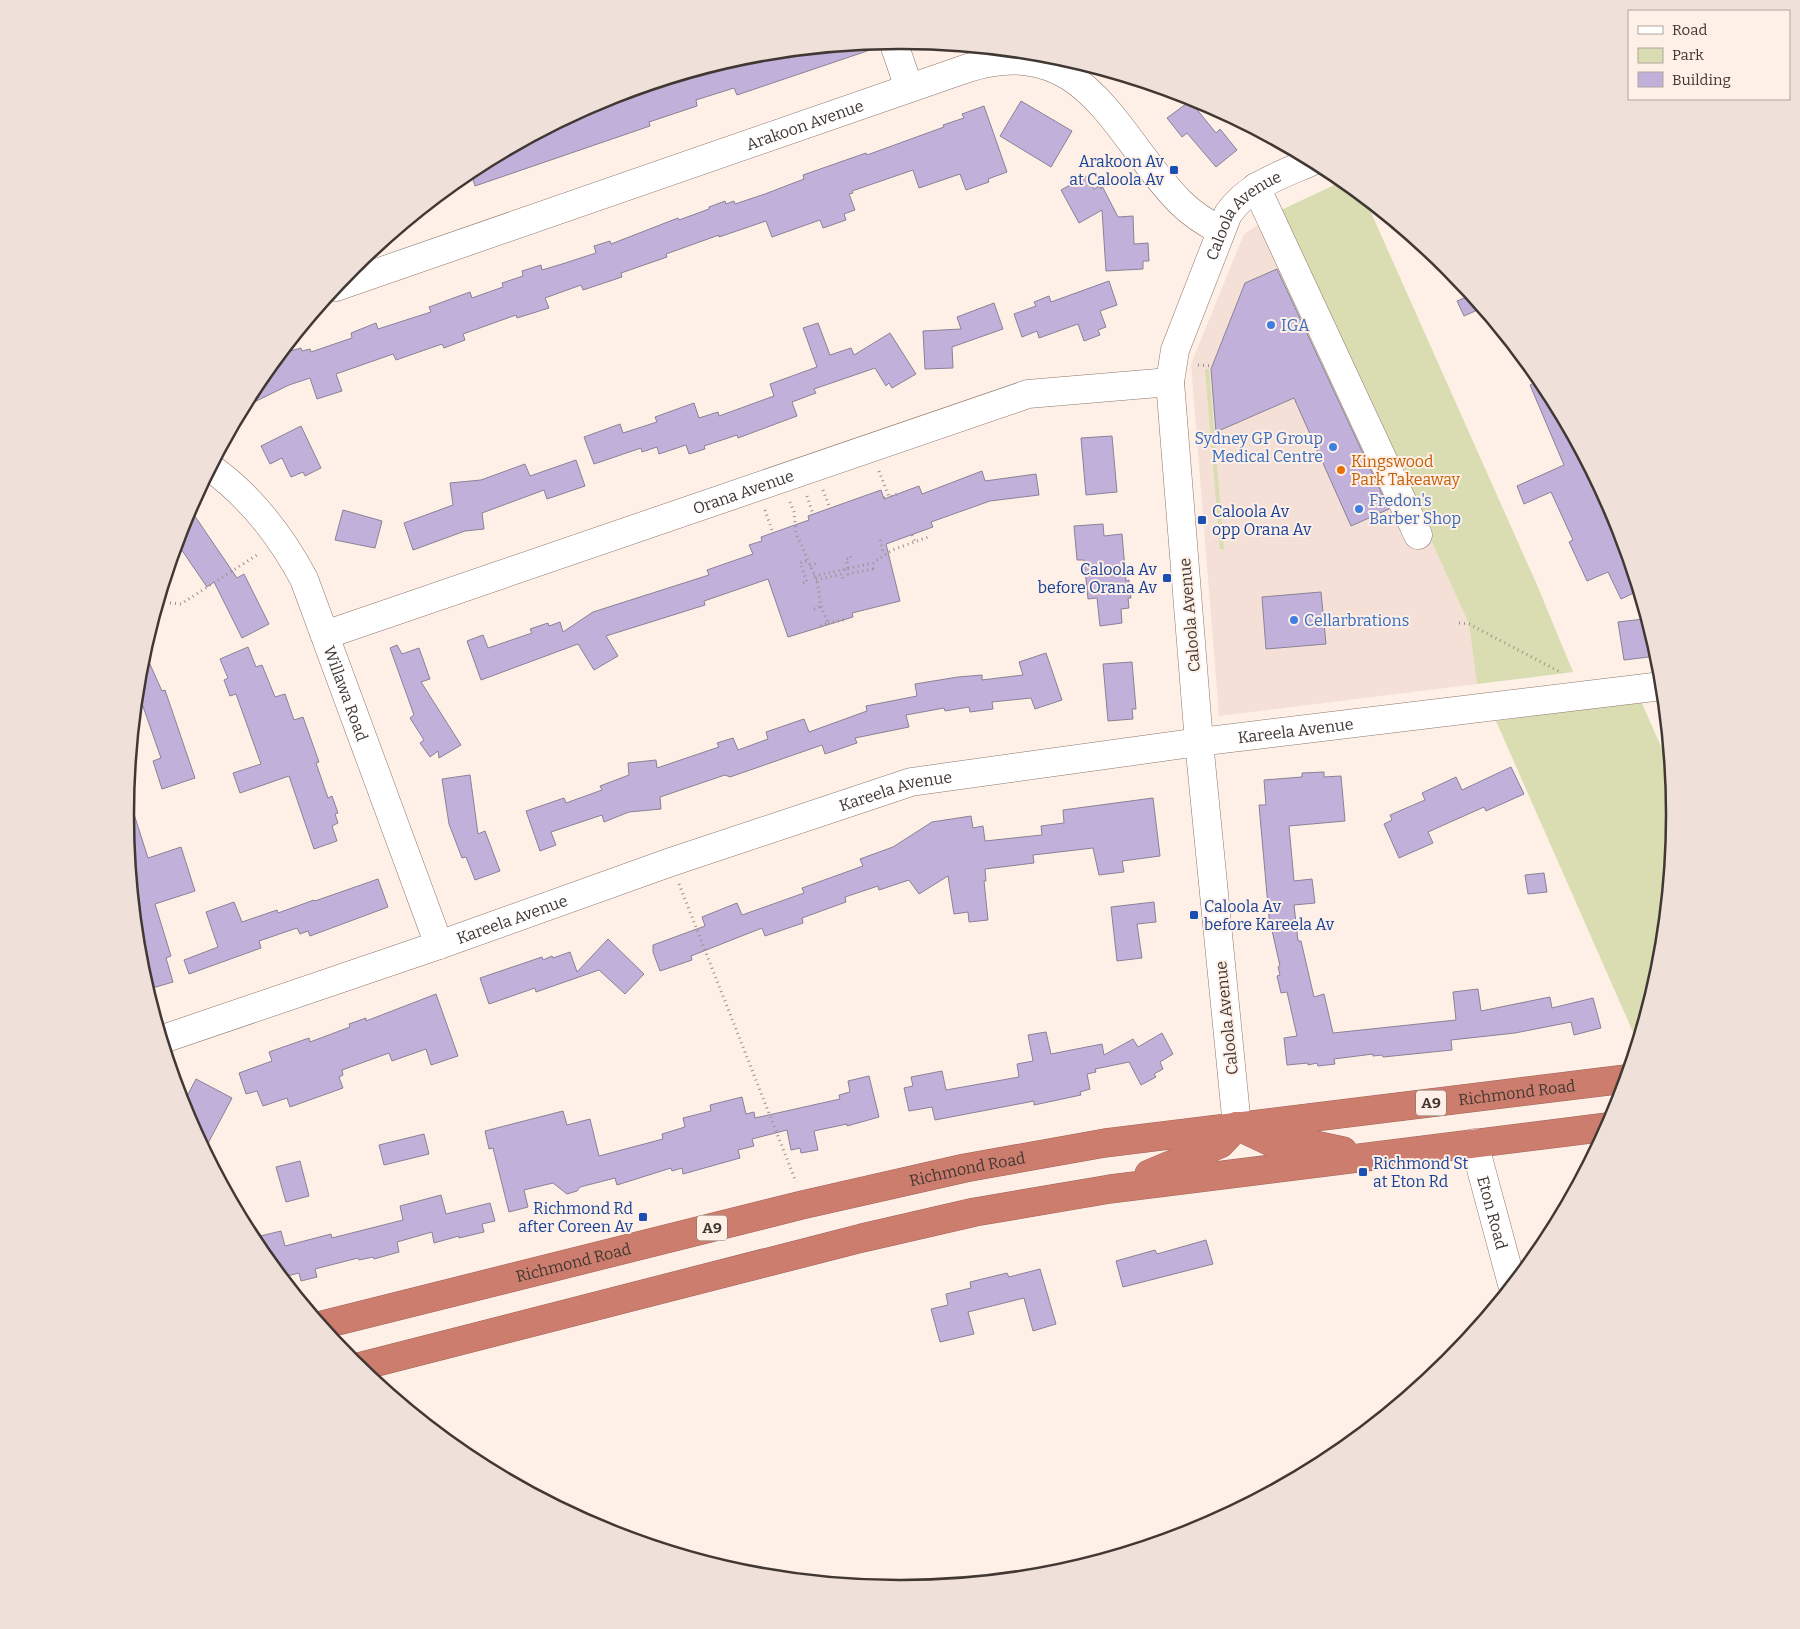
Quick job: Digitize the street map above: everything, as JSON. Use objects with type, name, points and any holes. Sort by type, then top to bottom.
[{"type":"highway","name":"Richmond Road","points":[[328,1323],[802,1205],[964,1168],[1105,1143],[1618,1080]]},
{"type":"highway","points":[[1110,1189],[1220,1144],[1237,1126],[1273,1143],[1315,1145],[1372,1156]]},
{"type":"highway","points":[[367,1364],[871,1235],[974,1212],[1110,1189],[1598,1128]]},
{"type":"street","points":[[896,49],[909,88]]},
{"type":"street","name":"Arakoon Avenue","points":[[351,282],[909,88],[995,60],[1030,62],[1064,73],[1086,87],[1180,201],[1205,222],[1220,231]]},
{"type":"street","name":"Caloola Avenue","points":[[1237,1126],[1199,742],[1170,382],[1175,350],[1220,231],[1236,202],[1256,187],[1305,165]]},
{"type":"street","points":[[1256,187],[1418,535]]},
{"type":"street","name":"Orana Avenue","points":[[325,635],[1028,394],[1170,382]]},
{"type":"street","name":"Willawa Road","points":[[215,472],[261,514],[292,555],[304,579],[439,945]]},
{"type":"street","name":"Kareela Avenue","points":[[168,1037],[439,945],[670,862],[911,782],[1199,742],[1655,687]]},
{"type":"street","name":"Eton Road","points":[[1474,1143],[1510,1278]]},
{"type":"path","points":[[1197,365],[1212,366]]},
{"type":"path","points":[[877,466],[889,497]]},
{"type":"path","points":[[821,485],[830,509]]},
{"type":"path","points":[[805,490],[813,514]]},
{"type":"path","points":[[884,498],[900,493]]},
{"type":"path","points":[[788,496],[794,512],[796,533],[816,580],[821,606],[828,623]]},
{"type":"path","points":[[763,505],[772,530]]},
{"type":"path","points":[[912,535],[915,542]]},
{"type":"path","points":[[814,576],[873,563],[884,554],[931,536]]},
{"type":"path","points":[[880,540],[884,554]]},
{"type":"path","points":[[170,603],[181,604],[262,552]]},
{"type":"path","points":[[850,555],[850,558],[846,559],[848,574],[873,569],[874,573]]},
{"type":"path","points":[[803,583],[807,582],[800,563],[807,561]]},
{"type":"path","points":[[810,566],[817,564],[817,561]]},
{"type":"path","points":[[816,580],[842,574],[843,579]]},
{"type":"path","points":[[814,609],[821,606]]},
{"type":"path","points":[[820,626],[847,619]]},
{"type":"path","points":[[1459,622],[1469,624],[1562,673],[1568,679]]},
{"type":"path","points":[[670,862],[796,1182]]},
{"type":"shaded area","points":[[1281,210],[1469,624],[1477,684],[1219,716],[1191,364],[1244,234]]},
{"type":"green space","points":[[1335,185],[1370,210],[1537,585],[1573,672],[1477,684],[1469,624],[1281,210]]},
{"type":"green space","points":[[1205,369],[1209,369],[1224,549],[1220,549]]},
{"type":"green space","points":[[1641,701],[1663,750],[1666,814],[1664,865],[1659,914],[1651,964],[1634,1033],[1496,721]]},
{"type":"building","points":[[871,50],[737,95],[734,88],[696,100],[697,106],[649,122],[650,126],[475,186],[473,179],[517,151],[607,107],[654,89],[751,63],[800,55]]},
{"type":"building","points":[[1021,101],[1072,131],[1051,167],[1000,136]]},
{"type":"building","points":[[1186,104],[1196,108],[1216,133],[1220,129],[1237,150],[1216,167],[1187,133],[1182,137],[1167,118]]},
{"type":"building","points":[[984,106],[1007,172],[988,179],[989,182],[966,190],[960,174],[919,188],[913,170],[852,191],[853,193],[849,194],[855,210],[844,214],[846,220],[823,228],[820,220],[772,237],[766,221],[719,237],[719,235],[666,254],[667,257],[621,273],[622,277],[583,290],[581,285],[545,298],[549,308],[517,318],[516,315],[463,334],[465,340],[444,348],[442,344],[396,360],[393,354],[336,374],[342,391],[317,399],[310,378],[289,385],[256,401],[290,351],[301,348],[302,351],[310,349],[311,352],[352,338],[351,333],[376,323],[378,329],[431,312],[429,307],[470,292],[472,298],[503,287],[502,283],[523,276],[522,271],[541,265],[542,270],[596,253],[594,246],[610,241],[611,244],[678,218],[679,220],[709,209],[709,207],[725,201],[726,204],[734,201],[735,204],[765,194],[804,179],[803,175],[866,153],[867,155],[944,127],[943,125],[964,118],[962,114]]},
{"type":"building","points":[[1087,176],[1094,189],[1099,186],[1101,189],[1101,184],[1118,217],[1133,216],[1134,244],[1148,243],[1149,261],[1143,261],[1143,269],[1106,271],[1102,210],[1079,223],[1061,190]]},
{"type":"building","name":"IGA","points":[[1277,269],[1389,509],[1351,526],[1294,398],[1216,432],[1211,369],[1245,283]]},
{"type":"building","points":[[1109,281],[1117,305],[1100,311],[1106,327],[1098,330],[1100,335],[1084,341],[1078,324],[1039,338],[1037,331],[1022,337],[1014,314],[1036,306],[1034,302],[1049,296],[1051,302]]},
{"type":"building","points":[[1464,298],[1476,310],[1464,316],[1457,301]]},
{"type":"building","points":[[994,303],[1003,329],[952,347],[953,368],[925,369],[923,331],[961,329],[957,317]]},
{"type":"building","points":[[818,323],[830,355],[851,348],[854,355],[890,333],[916,374],[892,388],[889,383],[886,386],[875,368],[814,389],[816,393],[792,402],[797,416],[738,438],[737,435],[704,446],[705,449],[689,454],[686,445],[659,454],[657,447],[642,452],[641,448],[594,464],[584,437],[620,424],[623,433],[657,422],[655,417],[694,403],[699,418],[718,412],[719,416],[774,396],[770,384],[817,367],[803,328]]},
{"type":"building","points":[[1533,383],[1537,389],[1563,432],[1587,476],[1607,521],[1633,593],[1621,599],[1608,572],[1587,581],[1569,542],[1573,540],[1551,492],[1524,504],[1517,486],[1564,465],[1530,385]]},
{"type":"building","points":[[301,426],[321,468],[305,476],[303,472],[291,477],[282,458],[270,464],[261,446]]},
{"type":"building","points":[[1112,436],[1117,492],[1086,495],[1081,438]]},
{"type":"building","points":[[576,460],[585,486],[547,499],[544,490],[482,513],[484,529],[465,531],[413,550],[404,523],[453,505],[450,483],[481,480],[525,464],[530,476]]},
{"type":"building","points":[[982,471],[985,481],[1036,474],[1039,495],[990,501],[931,522],[933,527],[886,544],[900,601],[852,613],[853,617],[788,637],[768,579],[704,601],[705,605],[606,636],[618,656],[594,670],[578,644],[481,680],[467,641],[483,635],[488,648],[532,633],[530,629],[548,623],[549,626],[560,622],[563,632],[593,612],[709,575],[707,570],[753,554],[749,545],[762,541],[761,537],[809,520],[808,516],[881,490],[884,499],[919,486],[922,494]]},
{"type":"building","points":[[343,510],[382,521],[375,548],[335,540]]},
{"type":"building","points":[[195,516],[237,578],[244,574],[269,624],[242,638],[214,582],[207,587],[182,550]]},
{"type":"building","points":[[1103,524],[1104,536],[1122,534],[1126,581],[1129,580],[1131,598],[1128,598],[1129,608],[1121,609],[1122,623],[1100,626],[1097,598],[1088,599],[1084,560],[1077,560],[1074,526]]},
{"type":"building","name":"Cellarbrations","points":[[1321,592],[1326,644],[1266,649],[1262,597]]},
{"type":"building","points":[[1641,619],[1649,657],[1624,660],[1618,622]]},
{"type":"building","points":[[397,645],[402,654],[419,648],[430,679],[421,682],[461,745],[439,758],[438,751],[430,757],[420,743],[424,740],[410,718],[414,715],[390,648]]},
{"type":"building","points":[[248,647],[256,667],[262,665],[275,697],[285,694],[294,720],[303,717],[319,762],[316,763],[328,798],[332,796],[338,813],[335,814],[338,823],[332,826],[337,841],[314,849],[289,776],[240,793],[233,773],[261,764],[236,694],[230,696],[224,680],[228,678],[220,659]]},
{"type":"building","points":[[1046,653],[1062,700],[1035,709],[1031,698],[992,702],[993,709],[970,712],[969,707],[945,711],[944,708],[906,715],[909,727],[855,738],[857,743],[825,754],[822,745],[730,777],[725,775],[660,797],[661,809],[629,812],[604,822],[602,815],[551,832],[556,845],[540,851],[526,811],[564,798],[566,803],[602,790],[600,786],[629,775],[628,763],[656,760],[657,768],[719,747],[717,743],[733,738],[738,750],[768,739],[766,732],[804,719],[809,732],[867,711],[866,706],[917,696],[915,684],[982,675],[982,680],[1023,675],[1019,662]]},
{"type":"building","points":[[1132,662],[1136,709],[1132,709],[1133,719],[1108,721],[1103,664]]},
{"type":"building","points":[[149,663],[162,691],[165,690],[195,778],[162,789],[153,761],[161,758],[143,705]]},
{"type":"building","points":[[1511,767],[1524,794],[1486,811],[1484,807],[1428,832],[1433,843],[1399,858],[1384,824],[1392,820],[1390,815],[1425,800],[1422,793],[1456,777],[1462,790]]},
{"type":"building","points":[[1324,772],[1324,777],[1341,776],[1345,821],[1289,826],[1294,881],[1312,879],[1315,903],[1294,905],[1298,941],[1301,941],[1314,997],[1324,994],[1333,1033],[1456,1020],[1453,992],[1478,989],[1481,1011],[1550,997],[1552,1008],[1593,998],[1601,1028],[1574,1035],[1571,1022],[1515,1033],[1451,1040],[1452,1050],[1383,1057],[1382,1055],[1373,1056],[1373,1054],[1334,1059],[1335,1064],[1318,1066],[1317,1063],[1287,1065],[1284,1038],[1297,1036],[1287,992],[1281,993],[1277,976],[1280,975],[1278,967],[1280,966],[1269,917],[1259,805],[1266,805],[1264,780],[1302,777],[1302,773]]},
{"type":"building","points":[[470,775],[478,834],[485,831],[500,871],[475,880],[466,857],[462,858],[449,824],[442,779]]},
{"type":"building","points":[[1153,798],[1160,856],[1122,861],[1124,872],[1099,875],[1093,848],[1033,855],[1034,863],[985,869],[986,881],[984,881],[988,920],[969,922],[968,912],[954,914],[948,876],[919,894],[909,880],[879,890],[878,886],[845,897],[846,902],[802,918],[803,923],[765,936],[762,928],[691,956],[692,960],[660,971],[653,952],[653,945],[705,926],[702,917],[737,903],[742,915],[804,893],[802,888],[863,866],[860,859],[893,847],[932,822],[971,816],[973,828],[983,826],[985,841],[1042,835],[1041,826],[1064,823],[1063,810]]},
{"type":"building","points":[[134,814],[148,858],[181,847],[195,891],[155,904],[171,956],[166,958],[173,982],[154,987],[141,914],[136,865]]},
{"type":"building","points":[[1544,873],[1547,892],[1528,894],[1525,875]]},
{"type":"building","points":[[378,879],[388,907],[310,936],[308,931],[300,934],[297,928],[259,941],[261,948],[189,974],[184,960],[218,947],[206,912],[234,902],[242,922],[277,910],[278,913]]},
{"type":"building","points":[[1154,902],[1156,922],[1137,924],[1142,958],[1117,961],[1111,907]]},
{"type":"building","points":[[608,939],[644,974],[625,994],[599,970],[536,992],[535,988],[489,1004],[480,978],[542,957],[543,960],[570,952],[577,972]]},
{"type":"building","points":[[436,994],[458,1056],[431,1065],[426,1049],[392,1061],[389,1053],[342,1070],[343,1075],[339,1077],[343,1088],[290,1107],[287,1098],[263,1106],[257,1091],[246,1094],[239,1073],[272,1061],[269,1052],[309,1038],[310,1042],[350,1027],[349,1024],[366,1018],[366,1021]]},
{"type":"building","points":[[1046,1032],[1051,1054],[1102,1044],[1104,1055],[1133,1039],[1138,1047],[1162,1033],[1173,1054],[1160,1062],[1163,1069],[1154,1074],[1156,1077],[1141,1085],[1129,1062],[1095,1069],[1096,1072],[1087,1074],[1090,1089],[1080,1092],[1081,1095],[1034,1105],[1034,1101],[935,1120],[932,1107],[909,1111],[904,1088],[913,1086],[911,1077],[942,1071],[946,1090],[1019,1077],[1017,1064],[1033,1061],[1028,1035]]},
{"type":"building","points":[[869,1076],[879,1117],[847,1126],[847,1124],[814,1131],[818,1150],[801,1153],[800,1148],[791,1150],[787,1130],[752,1139],[754,1146],[738,1150],[740,1158],[683,1174],[682,1168],[672,1171],[671,1168],[617,1185],[615,1178],[580,1187],[577,1191],[567,1194],[553,1183],[524,1190],[528,1207],[509,1212],[493,1148],[489,1149],[485,1131],[563,1111],[567,1125],[590,1119],[599,1156],[663,1139],[662,1134],[685,1127],[683,1118],[711,1111],[710,1105],[742,1097],[746,1114],[754,1112],[755,1118],[840,1099],[839,1095],[850,1092],[848,1081]]},
{"type":"building","points":[[196,1079],[232,1098],[208,1143],[193,1108],[188,1095]]},
{"type":"building","points":[[424,1134],[429,1154],[384,1165],[379,1145]]},
{"type":"building","points":[[300,1161],[309,1196],[286,1202],[276,1167]]},
{"type":"building","points":[[441,1195],[446,1214],[490,1203],[495,1221],[482,1224],[484,1232],[459,1238],[459,1236],[434,1243],[432,1232],[397,1242],[399,1252],[374,1259],[373,1257],[359,1260],[358,1258],[315,1269],[317,1277],[301,1281],[299,1273],[288,1276],[261,1236],[281,1231],[285,1246],[331,1234],[332,1238],[403,1220],[400,1206]]},
{"type":"building","points":[[1206,1240],[1213,1264],[1123,1287],[1116,1261],[1155,1250],[1157,1254]]},
{"type":"building","points":[[1040,1269],[1056,1324],[1033,1331],[1024,1298],[968,1312],[974,1334],[940,1342],[931,1309],[948,1305],[946,1294],[971,1288],[970,1282],[1007,1273],[1009,1277]]},
{"type":"place","name":"Arakoon Av at Caloola Av","points":[[1174,170]]},
{"type":"place","name":"IGA","points":[[1271,325]]},
{"type":"place","name":"Sydney GP Group Medical Centre","points":[[1333,447]]},
{"type":"place","name":"Kingswood Park Takeaway","points":[[1341,470]]},
{"type":"place","name":"Fredon's Barber Shop","points":[[1359,509]]},
{"type":"place","name":"Caloola Av opp Orana Av","points":[[1202,520]]},
{"type":"place","name":"Caloola Av before Orana Av","points":[[1167,578]]},
{"type":"place","name":"Cellarbrations","points":[[1294,620]]},
{"type":"place","name":"Caloola Av before Kareela Av","points":[[1194,915]]},
{"type":"place","name":"Richmond St at Eton Rd","points":[[1363,1172]]},
{"type":"place","name":"Richmond Rd after Coreen Av","points":[[643,1217]]}]
